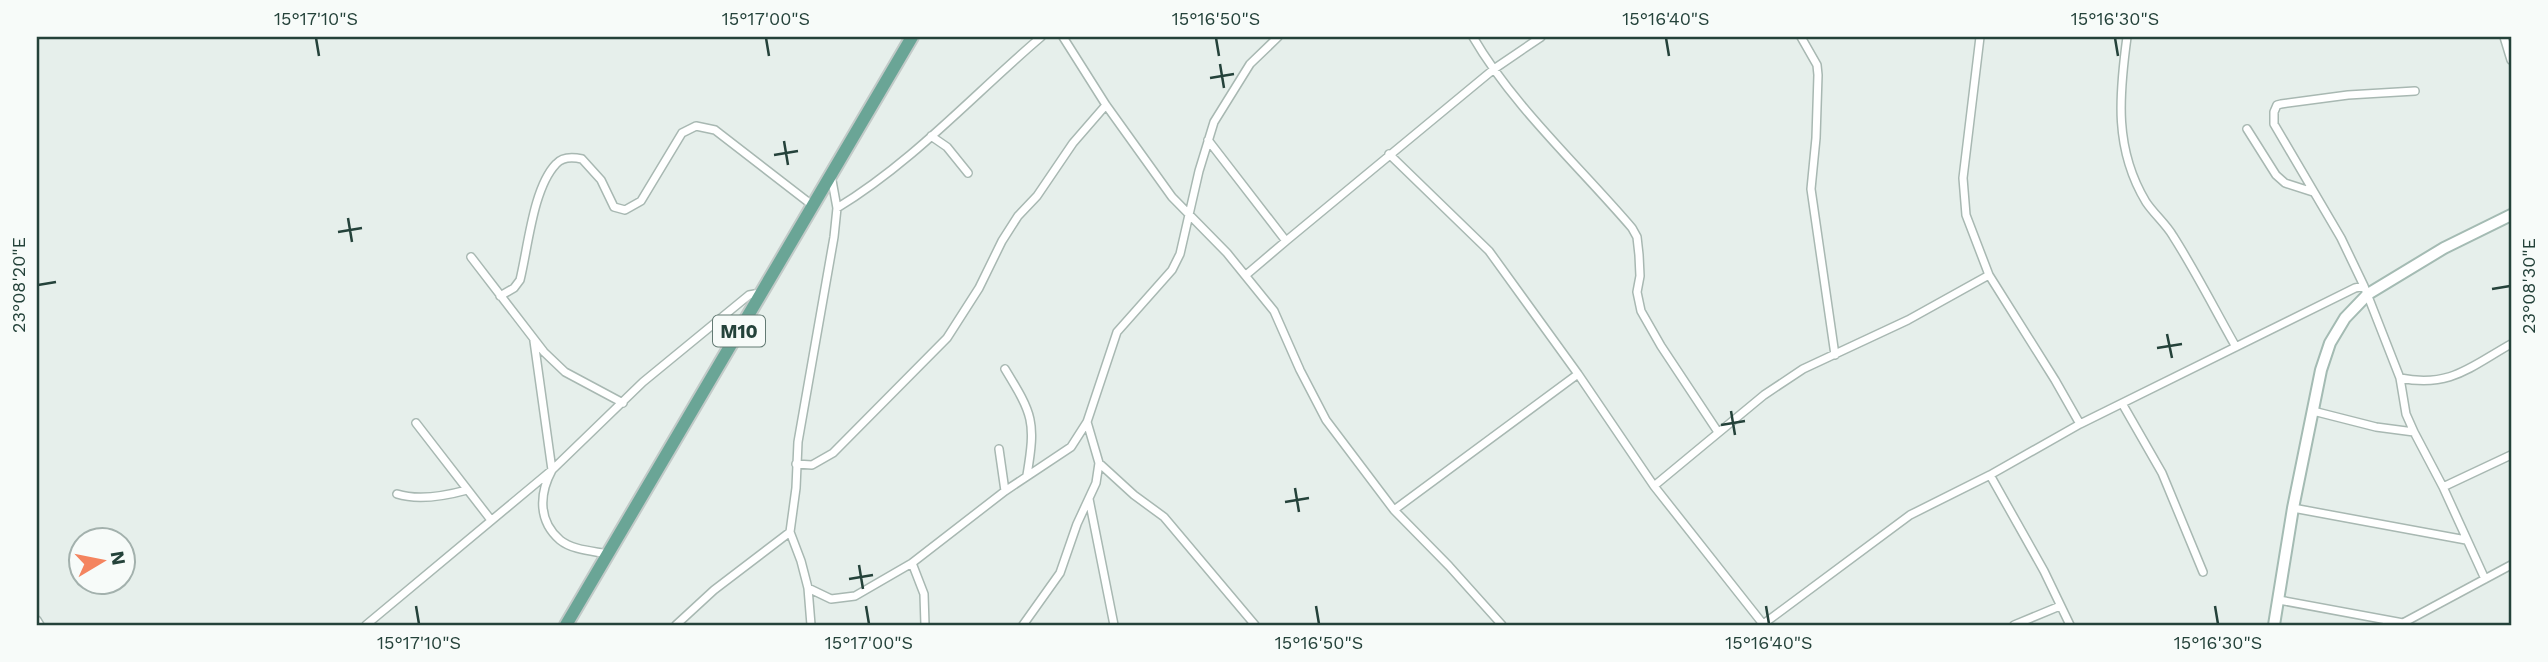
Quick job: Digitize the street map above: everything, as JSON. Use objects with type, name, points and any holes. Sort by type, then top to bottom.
[{"type":"main road","name":"M10","points":[[566,625],[912,37]]},
{"type":"main road","points":[[2274,625],[2293,508],[2321,370],[2330,343],[2366,290],[2511,215]]},
{"type":"street","points":[[837,208],[868,189],[1041,37]]},
{"type":"street","points":[[1063,37],[1106,105],[1172,197],[1246,275],[1274,311],[1326,420],[1394,510],[1502,625]]},
{"type":"street","points":[[808,588],[831,599],[855,596],[912,563],[1027,474],[1071,447],[1087,422],[1117,332],[1172,271],[1180,254],[1214,122],[1250,64],[1278,37]]},
{"type":"street","points":[[1472,37],[1494,69],[1632,228],[1637,237],[1639,255],[1640,276],[1637,292],[1641,311],[1718,432]]},
{"type":"street","points":[[1246,275],[1494,69],[1541,37]]},
{"type":"street","points":[[1801,37],[1817,65],[1816,138],[1811,189],[1835,355]]},
{"type":"street","points":[[1980,37],[1963,178],[1966,215],[1989,275],[2080,424]]},
{"type":"street","points":[[2127,37],[2120,114],[2123,149],[2147,204],[2172,234],[2236,347]]},
{"type":"street","points":[[2504,37],[2511,60]]},
{"type":"street","points":[[2415,91],[2347,95],[2277,105],[2274,124],[2341,238],[2366,290],[2400,378],[2406,414],[2443,487],[2484,579]]},
{"type":"street","points":[[796,464],[812,465],[832,453],[947,338],[979,288],[1002,241],[1018,216],[1037,196],[1073,143],[1106,105]]},
{"type":"street","points":[[500,296],[514,288],[520,280],[537,198],[555,164],[564,159],[582,159],[601,180],[614,207],[625,210],[641,201],[682,133],[696,126],[703,126],[715,131],[812,205]]},
{"type":"street","points":[[2247,129],[2276,175],[2285,183],[2314,192]]},
{"type":"street","points":[[931,136],[947,147],[968,173]]},
{"type":"street","points":[[1208,140],[1286,241]]},
{"type":"street","points":[[1389,154],[1489,251],[1578,374],[1654,486],[1763,625],[1910,515],[2080,424],[2236,347],[2356,288],[2366,290]]},
{"type":"street","points":[[811,625],[808,588],[797,545],[790,532],[798,442],[837,208],[831,173]]},
{"type":"street","points":[[471,257],[534,341],[565,372],[623,403]]},
{"type":"street","points":[[1654,486],[1764,395],[1802,369],[1908,320],[1989,275]]},
{"type":"street","points":[[366,625],[552,471],[643,382],[749,295],[761,292]]},
{"type":"street","points":[[534,341],[552,471],[543,486],[541,496],[545,517],[560,540],[569,545],[608,554]]},
{"type":"street","points":[[2400,378],[2430,382],[2445,380],[2511,344]]},
{"type":"street","points":[[1005,369],[1031,415],[1033,440],[1027,474]]},
{"type":"street","points":[[1394,510],[1578,374]]},
{"type":"street","points":[[2123,404],[2162,473],[2203,572]]},
{"type":"street","points":[[2313,411],[2414,432]]},
{"type":"street","points":[[1023,625],[1060,573],[1088,497],[1096,483],[1099,463],[1087,422]]},
{"type":"street","points":[[416,423],[491,520]]},
{"type":"street","points":[[999,449],[1004,491]]},
{"type":"street","points":[[2443,487],[2511,455]]},
{"type":"street","points":[[1099,463],[1134,495],[1164,517],[1255,625]]},
{"type":"street","points":[[1990,474],[2044,571],[2070,625]]},
{"type":"street","points":[[397,494],[410,498],[467,490]]},
{"type":"street","points":[[1088,497],[1114,625]]},
{"type":"street","points":[[2293,508],[2466,540]]},
{"type":"street","points":[[676,625],[714,590],[790,532]]},
{"type":"street","points":[[912,563],[924,594],[925,625]]},
{"type":"street","points":[[2279,600],[2404,624],[2511,565]]},
{"type":"street","points":[[2014,625],[2060,606]]},
{"type":"street","points":[[37,620],[40,625]]}]
